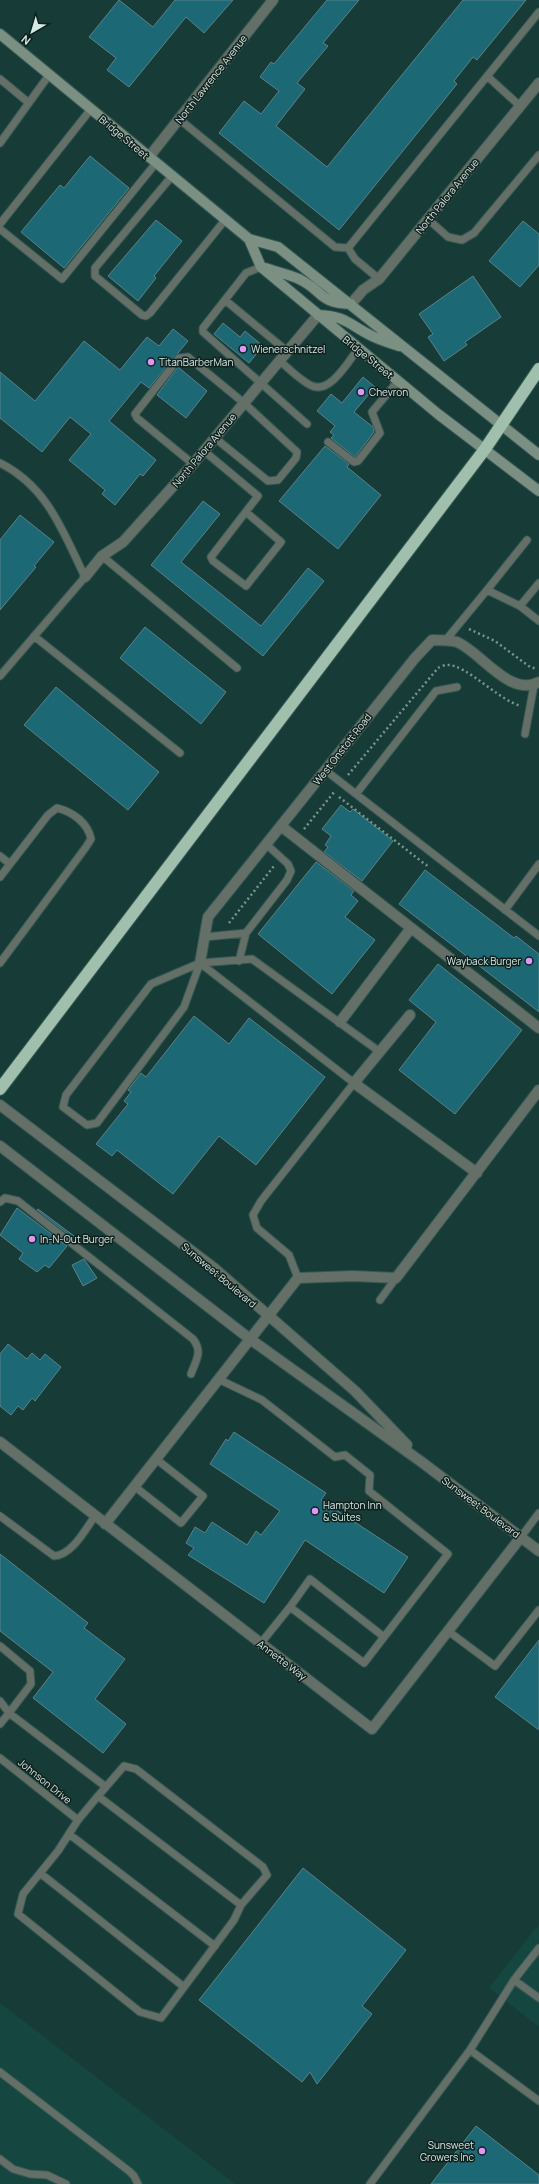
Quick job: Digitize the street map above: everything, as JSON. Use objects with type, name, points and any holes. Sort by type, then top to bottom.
[{"type":"highway","points":[[0,1089],[485,449],[539,369]]},
{"type":"main road","name":"Bridge Street","points":[[0,34],[249,239],[278,247],[539,455]]},
{"type":"main road","name":"Bridge Street","points":[[249,239],[261,267],[358,349],[539,491]]},
{"type":"main road","points":[[261,267],[299,279],[327,301],[333,303],[351,304]]},
{"type":"main road","points":[[318,315],[342,318],[371,336],[404,348]]},
{"type":"street","name":"North Lawrence Avenue","points":[[152,160],[179,119],[273,0]]},
{"type":"street","name":"North Palora Avenue","points":[[351,304],[363,290],[379,279],[539,83]]},
{"type":"street","name":"North Palora Avenue","points":[[84,577],[102,556],[123,542],[193,464],[318,315]]},
{"type":"street","name":"West Onstott Road","points":[[200,963],[208,917],[414,658],[432,640],[457,642],[512,682],[536,684]]},
{"type":"street","points":[[281,826],[539,1028]]},
{"type":"street","points":[[340,1022],[411,928]]},
{"type":"street","points":[[410,1015],[354,1083],[477,1173]]},
{"type":"street","points":[[105,1524],[298,1278],[353,1276],[396,1278],[539,1090]]},
{"type":"street","name":"Sunsweet Boulevard","points":[[0,1106],[214,1268],[355,1391],[423,1463]]},
{"type":"street","name":"Sunsweet Boulevard","points":[[0,1146],[250,1339],[423,1463],[539,1551]]},
{"type":"street","name":"Annette Way","points":[[0,1442],[372,1729],[521,1537]]},
{"type":"lane","points":[[348,248],[539,12]]},
{"type":"lane","points":[[0,143],[50,75]]},
{"type":"lane","points":[[487,76],[520,106]]},
{"type":"lane","points":[[0,79],[29,103]]},
{"type":"lane","points":[[0,224],[91,109]]},
{"type":"lane","points":[[179,119],[335,248],[348,248]]},
{"type":"lane","points":[[428,220],[448,237],[462,240],[474,233],[539,155]]},
{"type":"lane","points":[[0,229],[62,279],[152,160]]},
{"type":"lane","points":[[172,176],[95,268],[94,272],[142,315],[146,316],[150,313],[225,220]]},
{"type":"lane","points":[[348,248],[355,259],[379,279]]},
{"type":"lane","points":[[261,267],[246,273],[203,328],[204,332],[307,424]]},
{"type":"lane","points":[[225,300],[288,352]]},
{"type":"lane","points":[[280,361],[310,385],[318,388],[327,385],[334,379],[358,349]]},
{"type":"lane","points":[[193,464],[137,418],[135,414],[179,358],[188,356],[244,403],[297,452],[296,458],[278,480],[268,481],[215,438]]},
{"type":"lane","points":[[328,442],[346,458],[354,462],[358,461],[380,433],[372,412],[398,381]]},
{"type":"lane","points":[[204,451],[258,496],[211,557],[213,561],[246,586],[281,542],[246,512]]},
{"type":"lane","points":[[0,463],[11,469],[35,488],[52,509],[84,577],[0,676]]},
{"type":"lane","points":[[445,641],[527,540]]},
{"type":"lane","points":[[102,556],[238,668]]},
{"type":"lane","points":[[520,606],[539,583]]},
{"type":"lane","points":[[487,590],[520,606],[539,621]]},
{"type":"lane","points":[[34,636],[180,753]]},
{"type":"lane","points":[[525,734],[536,684]]},
{"type":"lane","points":[[356,794],[436,692],[457,687]]},
{"type":"lane","points":[[325,770],[539,936]]},
{"type":"lane","points":[[0,877],[48,815],[57,808],[68,811],[89,828],[91,839],[86,848],[0,963]]},
{"type":"lane","points":[[239,960],[246,933],[287,880],[291,872],[288,864],[266,844]]},
{"type":"lane","points":[[0,856],[10,864]]},
{"type":"lane","points":[[505,910],[539,864]]},
{"type":"lane","points":[[205,937],[246,933]]},
{"type":"lane","points":[[200,963],[184,1007],[96,1123],[87,1125],[63,1106],[66,1095],[151,984],[200,963],[252,959],[380,1052]]},
{"type":"lane","points":[[200,963],[354,1083],[261,1201],[253,1215],[257,1228],[289,1255],[298,1278]]},
{"type":"lane","points":[[0,1202],[5,1198],[18,1201],[193,1338],[199,1347],[198,1356],[191,1374]]},
{"type":"lane","points":[[380,1300],[396,1278]]},
{"type":"lane","points":[[218,1379],[262,1400],[335,1457],[345,1455],[370,1476],[369,1491],[448,1554],[364,1664],[290,1607]]},
{"type":"lane","points":[[134,1486],[182,1523],[203,1496],[156,1459]]},
{"type":"lane","points":[[521,1537],[539,1513]]},
{"type":"lane","points":[[0,1516],[54,1556],[61,1556],[69,1550],[95,1516]]},
{"type":"lane","points":[[261,1643],[310,1579],[384,1637]]},
{"type":"lane","points":[[448,1631],[495,1666],[539,1610]]},
{"type":"lane","points":[[0,1646],[30,1671],[31,1684],[0,1724]]},
{"type":"lane","points":[[0,1701],[9,1713],[106,1786]]},
{"type":"lane","name":"Johnson Drive","points":[[0,1758],[78,1820]]},
{"type":"lane","points":[[124,1766],[136,1769],[263,1867],[266,1875],[241,1905],[234,1920],[161,2018],[140,2012],[18,1914],[23,1894],[78,1820],[106,1786],[124,1766]]},
{"type":"lane","points":[[98,1796],[241,1905]]},
{"type":"lane","points":[[69,1834],[215,1946]]},
{"type":"lane","points":[[40,1873],[184,1987]]},
{"type":"lane","points":[[370,2184],[470,2050],[514,1980],[539,1948]]},
{"type":"lane","points":[[514,1980],[539,1998]]},
{"type":"lane","points":[[470,2050],[539,2101]]},
{"type":"lane","points":[[0,2072],[129,2171],[134,2176],[138,2184]]},
{"type":"lane","points":[[0,2159],[13,2169],[30,2174],[47,2175],[66,2184]]},
{"type":"shaded area","points":[[539,1924],[539,2027],[489,1988]]},
{"type":"shaded area","points":[[0,2003],[143,2113],[235,2184],[0,2184]]},
{"type":"building","points":[[119,0],[153,27],[175,0],[233,0],[204,33],[186,17],[129,87],[107,70],[116,58],[89,37]]},
{"type":"building","points":[[327,0],[359,0],[323,43],[328,46],[297,83],[305,89],[276,126],[327,167],[463,0],[526,0],[477,60],[473,57],[454,81],[457,84],[339,230],[219,133],[244,101],[261,114],[279,91],[260,77],[271,62],[274,64]]},
{"type":"building","points":[[90,156],[129,188],[64,268],[21,232],[60,185],[64,188]]},
{"type":"building","points":[[156,220],[182,241],[154,276],[156,278],[138,301],[108,276]]},
{"type":"building","points":[[523,221],[539,234],[539,265],[520,287],[489,261]]},
{"type":"building","points":[[473,276],[501,317],[465,342],[467,345],[444,361],[428,337],[433,334],[419,314]]},
{"type":"building","points":[[223,323],[240,337],[245,331],[263,346],[249,363],[214,334]]},
{"type":"building","points":[[173,329],[188,341],[149,388],[141,382],[109,421],[156,460],[143,476],[140,474],[115,505],[102,494],[105,490],[69,460],[91,434],[70,417],[42,452],[0,418],[0,372],[35,401],[84,341],[120,370],[147,337],[159,346]]},
{"type":"building","points":[[178,367],[207,391],[186,418],[157,395]]},
{"type":"building","points":[[363,377],[375,387],[354,412],[373,427],[374,432],[355,457],[331,438],[334,435],[330,432],[335,426],[317,411],[331,394],[342,403]]},
{"type":"building","points":[[325,446],[349,464],[347,467],[381,495],[338,549],[279,501]]},
{"type":"building","points":[[203,501],[220,514],[181,562],[261,626],[308,568],[324,581],[263,656],[151,565]]},
{"type":"building","points":[[20,515],[54,542],[34,566],[36,567],[0,610],[0,540]]},
{"type":"building","points":[[145,627],[226,692],[201,724],[120,658]]},
{"type":"building","points":[[56,687],[159,772],[128,810],[24,725]]},
{"type":"building","points":[[341,805],[350,812],[353,809],[393,841],[362,881],[324,852],[328,847],[325,845],[331,836],[322,829]]},
{"type":"building","points":[[316,862],[354,891],[351,895],[358,901],[345,917],[375,940],[332,994],[258,934]]},
{"type":"building","points":[[425,870],[514,938],[516,936],[539,954],[539,1012],[399,904]]},
{"type":"building","points":[[438,964],[522,1030],[455,1114],[399,1070],[436,1022],[409,1000]]},
{"type":"building","points":[[194,1016],[229,1044],[249,1018],[325,1077],[256,1165],[219,1136],[173,1194],[117,1150],[112,1156],[96,1144],[128,1104],[124,1101],[131,1092],[128,1090],[141,1073],[146,1077]]},
{"type":"building","name":"In-N-Out Burger","points":[[17,1208],[67,1246],[49,1268],[45,1265],[37,1272],[19,1259],[23,1253],[0,1235]]},
{"type":"building","points":[[38,1209],[74,1236],[73,1238],[37,1210]]},
{"type":"building","points":[[84,1259],[97,1278],[83,1286],[72,1265]]},
{"type":"building","points":[[8,1344],[27,1359],[32,1353],[40,1360],[45,1354],[61,1367],[35,1401],[32,1398],[23,1410],[18,1406],[11,1415],[0,1406],[0,1354]]},
{"type":"building","points":[[234,1432],[326,1493],[321,1500],[408,1557],[384,1593],[305,1540],[264,1603],[188,1555],[194,1548],[186,1543],[195,1527],[205,1533],[212,1522],[247,1545],[256,1531],[261,1535],[280,1511],[210,1464],[226,1439],[228,1441]]},
{"type":"building","points":[[0,1554],[88,1623],[84,1628],[125,1659],[95,1699],[126,1724],[103,1753],[33,1698],[53,1672],[0,1631]]},
{"type":"building","points":[[539,1640],[539,1730],[495,1697]]},
{"type":"building","points":[[303,1868],[406,1950],[362,2006],[372,2014],[317,2084],[310,2072],[302,2082],[199,2000]]},
{"type":"building","name":"Sunsweet Growers Inc","points":[[476,2126],[539,2175],[539,2184],[431,2184]]},
{"type":"place","name":"Wienerschnitzel","points":[[243,349]]},
{"type":"place","name":"TitanBarberMan","points":[[151,362]]},
{"type":"place","name":"Chevron","points":[[361,392]]},
{"type":"place","name":"Wayback Burger","points":[[529,961]]},
{"type":"place","name":"In-N-Out Burger","points":[[32,1239]]},
{"type":"place","name":"Hampton Inn & Suites","points":[[315,1511]]},
{"type":"place","name":"Sunsweet Growers Inc","points":[[482,2151]]}]
